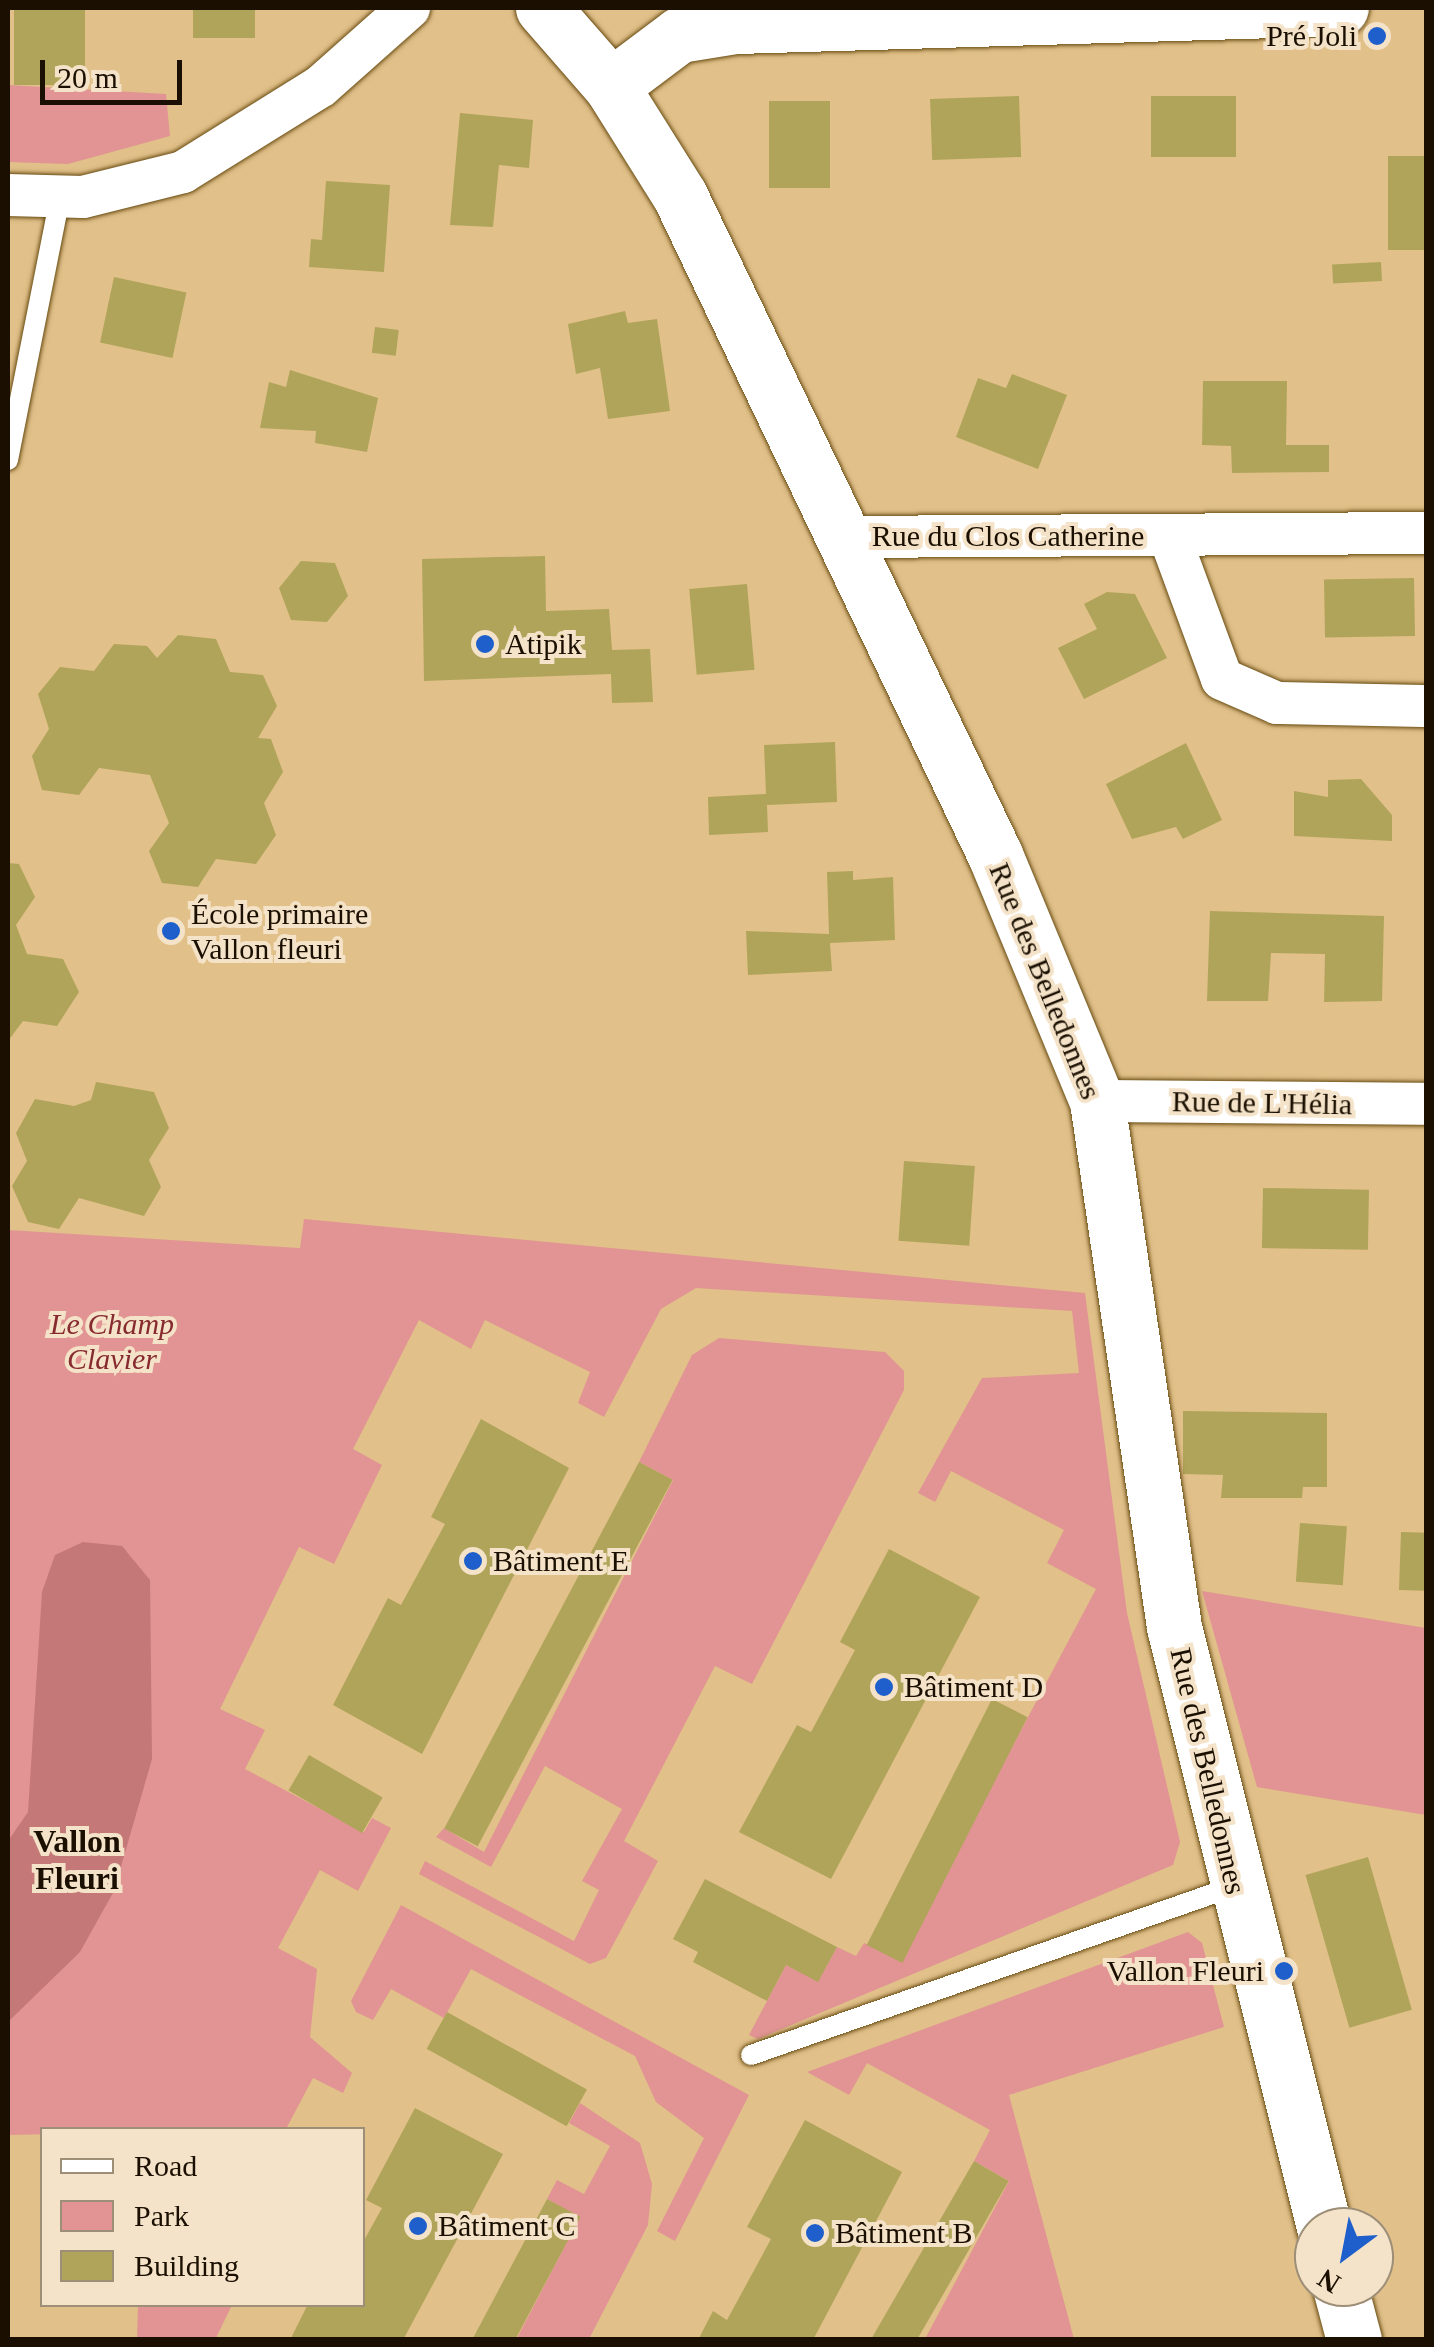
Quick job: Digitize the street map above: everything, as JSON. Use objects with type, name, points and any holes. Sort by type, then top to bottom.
[{"type":"main road","name":"Rue des Belledonnes","points":[[543,8],[611,86],[680,196],[846,537],[1096,1101],[1174,1627],[1235,1886],[1319,2207]]},
{"type":"main road","points":[[611,86],[678,35],[735,16],[1342,8]]},
{"type":"main road","points":[[1345,2307],[1354,2340]]},
{"type":"street","points":[[8,195],[60,196],[183,172],[321,86],[409,8]]},
{"type":"street","name":"Rue du Clos Catherine","points":[[846,537],[1426,533]]},
{"type":"street","name":"Rue du Clos Catherine","points":[[1169,535],[1222,679],[1277,703],[1426,706]]},
{"type":"street","name":"Rue de L'Hélia","points":[[1096,1101],[1426,1104]]},
{"type":"lane","points":[[8,460],[60,196]]},
{"type":"lane","points":[[751,2055],[1235,1886]]},
{"type":"green space","points":[[8,85],[166,94],[170,136],[68,164],[8,162]]},
{"type":"green space","name":"Le Champ Clavier","points":[[304,1219],[1085,1293],[1127,1613],[1180,1842],[1173,1865],[758,2039],[749,2035],[786,1965],[818,1981],[837,1947],[856,1956],[864,1943],[899,1960],[1096,1589],[1047,1563],[1064,1530],[951,1471],[935,1502],[918,1493],[982,1378],[1079,1373],[1072,1311],[696,1288],[661,1309],[604,1417],[578,1403],[590,1372],[485,1320],[471,1349],[419,1320],[353,1449],[382,1465],[334,1564],[299,1547],[220,1709],[265,1730],[245,1769],[364,1832],[372,1818],[391,1828],[358,1891],[320,1870],[278,1948],[317,1969],[310,2037],[352,2073],[343,2093],[313,2078],[287,2127],[40,2127],[40,2134],[8,2135],[8,1230],[300,1248]]},
{"type":"green space","points":[[719,1338],[885,1352],[904,1371],[904,1390],[752,1684],[715,1666],[624,1841],[658,1861],[606,1958],[590,1964],[419,1874],[425,1861],[574,1941],[599,1890],[582,1881],[622,1809],[545,1766],[491,1867],[436,1837],[444,1828],[484,1852],[673,1480],[639,1462],[692,1355]]},
{"type":"green space","points":[[1202,1591],[1426,1628],[1426,1815],[1257,1787]]},
{"type":"green space","points":[[401,1905],[749,2095],[675,2241],[657,2231],[704,2138],[656,2102],[635,2056],[471,1969],[444,2018],[391,1989],[373,2020],[356,2012],[351,2001]]},
{"type":"green space","points":[[1188,1932],[1202,1943],[1224,2027],[1009,2095],[1074,2339],[925,2339],[1009,2181],[974,2161],[990,2130],[867,2063],[849,2095],[807,2072]]},
{"type":"green space","points":[[580,2103],[640,2143],[652,2184],[648,2225],[589,2339],[516,2340],[580,2217],[547,2199],[557,2180],[584,2194],[610,2146],[569,2123]]},
{"type":"green space","points":[[138,2307],[231,2307],[215,2340],[137,2339]]},
{"type":"shaded area","points":[[83,1542],[122,1546],[150,1580],[152,1759],[114,1891],[80,1952],[8,2022],[8,1841],[28,1812],[42,1592],[55,1555]]},
{"type":"building","points":[[14,8],[85,8],[85,85],[14,85]]},
{"type":"building","points":[[193,8],[255,8],[255,38],[193,38]]},
{"type":"building","points":[[1019,96],[1021,157],[932,160],[930,99]]},
{"type":"building","points":[[1151,96],[1236,96],[1236,157],[1151,157]]},
{"type":"building","points":[[769,101],[830,101],[830,188],[769,188]]},
{"type":"building","points":[[460,113],[533,120],[529,168],[499,165],[493,227],[450,225]]},
{"type":"building","points":[[1388,156],[1426,156],[1426,250],[1388,250]]},
{"type":"building","points":[[326,181],[390,185],[384,272],[309,267],[311,239],[322,240]]},
{"type":"building","points":[[1381,262],[1382,281],[1333,284],[1332,265]]},
{"type":"building","points":[[114,277],[186,292],[172,358],[100,343]]},
{"type":"building","points":[[625,311],[628,323],[657,319],[670,411],[608,419],[600,368],[576,374],[568,324]]},
{"type":"building","points":[[375,327],[399,330],[396,356],[372,353]]},
{"type":"building","points":[[290,370],[378,398],[367,452],[315,443],[316,431],[260,428],[269,382],[286,387]]},
{"type":"building","points":[[1012,374],[1067,395],[1038,469],[956,437],[978,378],[1006,388]]},
{"type":"building","points":[[1203,381],[1287,381],[1286,445],[1329,445],[1329,472],[1232,473],[1231,446],[1202,445]]},
{"type":"building","name":"Atipik","points":[[545,556],[546,611],[609,609],[612,650],[650,649],[653,702],[612,703],[611,674],[424,681],[422,559]]},
{"type":"building","points":[[301,561],[335,563],[348,596],[327,622],[291,620],[279,588]]},
{"type":"building","points":[[1414,578],[1415,636],[1325,638],[1324,580]]},
{"type":"building","points":[[747,584],[754,670],[697,675],[689,589]]},
{"type":"building","points":[[1107,592],[1135,594],[1167,658],[1084,699],[1058,648],[1097,629],[1084,604]]},
{"type":"building","points":[[178,635],[216,639],[230,672],[263,675],[277,706],[258,738],[271,739],[283,772],[264,803],[276,835],[256,864],[216,859],[198,887],[162,883],[149,851],[169,823],[150,775],[99,768],[79,795],[42,790],[32,756],[49,729],[38,694],[60,667],[94,671],[114,644],[147,646],[157,658]]},
{"type":"building","points":[[835,742],[837,802],[767,805],[768,832],[709,835],[708,797],[766,794],[764,745]]},
{"type":"building","points":[[1186,743],[1222,820],[1183,839],[1176,827],[1132,839],[1106,784]]},
{"type":"building","points":[[1361,779],[1392,815],[1392,841],[1294,836],[1294,791],[1328,797],[1328,780]]},
{"type":"building","points":[[8,863],[19,864],[35,897],[16,925],[27,954],[63,959],[79,992],[57,1026],[23,1021],[8,1041]]},
{"type":"building","points":[[853,871],[853,880],[893,877],[895,940],[830,943],[832,971],[748,975],[746,931],[829,934],[827,872]]},
{"type":"building","points":[[1210,911],[1384,916],[1382,1001],[1324,1002],[1325,954],[1271,953],[1268,1001],[1207,1001]]},
{"type":"building","points":[[96,1082],[154,1092],[169,1128],[149,1160],[161,1187],[144,1216],[79,1198],[59,1229],[28,1222],[12,1186],[27,1161],[16,1133],[35,1099],[74,1106],[91,1100]]},
{"type":"building","points":[[904,1161],[975,1166],[969,1246],[898,1241]]},
{"type":"building","points":[[1263,1188],[1369,1190],[1368,1250],[1262,1248]]},
{"type":"building","points":[[1183,1411],[1327,1413],[1327,1487],[1303,1487],[1302,1498],[1221,1498],[1223,1475],[1183,1474]]},
{"type":"building","name":"Bâtiment E","points":[[481,1419],[569,1468],[422,1754],[333,1705],[388,1598],[401,1605],[445,1524],[431,1517]]},
{"type":"building","points":[[639,1462],[673,1480],[478,1846],[444,1828]]},
{"type":"building","points":[[1300,1523],[1347,1526],[1343,1585],[1296,1582]]},
{"type":"building","points":[[1401,1532],[1426,1533],[1424,1591],[1399,1590]]},
{"type":"building","name":"Bâtiment D","points":[[889,1549],[980,1597],[831,1879],[739,1832],[797,1725],[811,1732],[855,1650],[840,1642]]},
{"type":"building","points":[[992,1699],[1028,1717],[902,1963],[867,1945]]},
{"type":"building","points":[[309,1755],[383,1798],[362,1833],[288,1791]]},
{"type":"building","points":[[1368,1857],[1412,2010],[1349,2028],[1306,1875]]},
{"type":"building","points":[[705,1879],[837,1947],[818,1982],[786,1965],[767,2001],[693,1962],[698,1952],[673,1939]]},
{"type":"building","points":[[447,2012],[587,2090],[567,2126],[427,2049]]},
{"type":"building","name":"Bâtiment C","points":[[415,2108],[503,2154],[403,2340],[290,2340],[306,2307],[365,2307],[365,2239],[382,2208],[366,2200]]},
{"type":"building","name":"Bâtiment B","points":[[805,2120],[902,2172],[813,2340],[698,2340],[713,2311],[727,2320],[771,2239],[747,2227]]},
{"type":"building","points":[[974,2161],[1009,2181],[917,2340],[872,2337]]},
{"type":"building","points":[[547,2199],[581,2217],[515,2340],[472,2340]]},
{"type":"place","name":"Pré Joli","points":[[1377,36]]},
{"type":"place","name":"Atipik","points":[[485,644]]},
{"type":"place","name":"École primaire Vallon fleuri","points":[[171,931]]},
{"type":"place","name":"Bâtiment E","points":[[473,1561]]},
{"type":"place","name":"Bâtiment D","points":[[884,1687]]},
{"type":"place","name":"Vallon Fleuri","points":[[1284,1971]]},
{"type":"place","name":"Bâtiment C","points":[[418,2226]]},
{"type":"place","name":"Bâtiment B","points":[[815,2233]]},
{"type":"district","name":"Vallon Fleuri","points":[[77,1860]]}]
